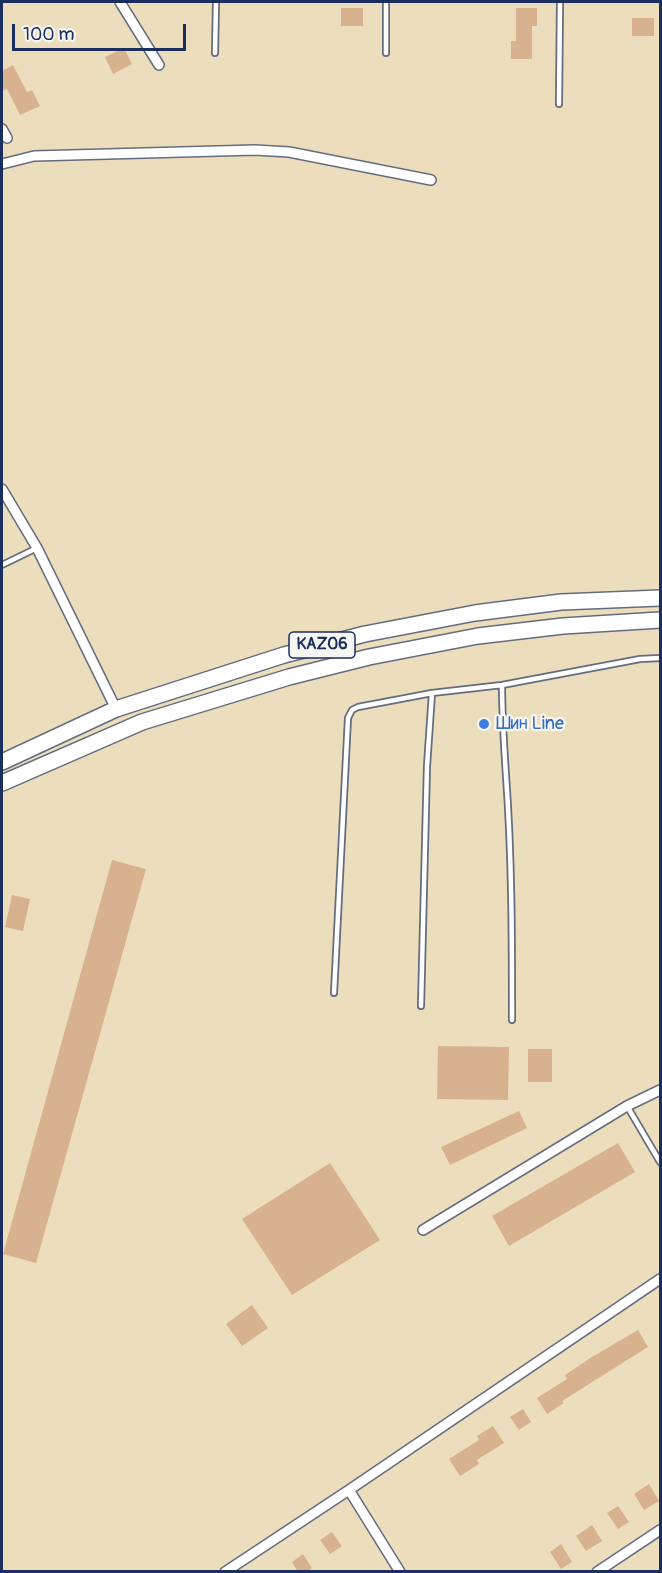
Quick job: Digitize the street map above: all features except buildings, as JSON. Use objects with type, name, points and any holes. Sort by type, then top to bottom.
[{"type":"highway","name":"KАZ06","points":[[2,762],[116,709],[284,655],[407,625],[475,613],[561,602],[660,598]]},
{"type":"highway","name":"KАZ06","points":[[2,783],[142,722],[289,677],[369,657],[478,636],[563,626],[660,620]]},
{"type":"street","points":[[120,2],[159,65]]},
{"type":"street","points":[[2,164],[34,156],[255,150],[289,152],[431,180]]},
{"type":"street","points":[[2,489],[37,548],[116,709]]},
{"type":"street","points":[[423,1230],[627,1106],[660,1089]]},
{"type":"street","points":[[225,1572],[660,1279]]},
{"type":"street","points":[[349,1490],[400,1572]]},
{"type":"street","points":[[597,1572],[660,1530]]},
{"type":"lane","points":[[215,53],[216,2]]},
{"type":"lane","points":[[386,2],[386,53]]},
{"type":"lane","points":[[559,104],[560,2]]},
{"type":"lane","points":[[2,565],[37,548]]},
{"type":"lane","points":[[334,993],[348,718],[352,710],[432,693],[502,685],[640,659],[660,658]]},
{"type":"lane","points":[[502,685],[502,732],[512,932],[512,1020]]},
{"type":"lane","points":[[421,1006],[427,766],[432,693]]},
{"type":"lane","points":[[627,1106],[660,1162]]},
{"type":"place","name":"Шин Line","points":[[484,724]]}]
